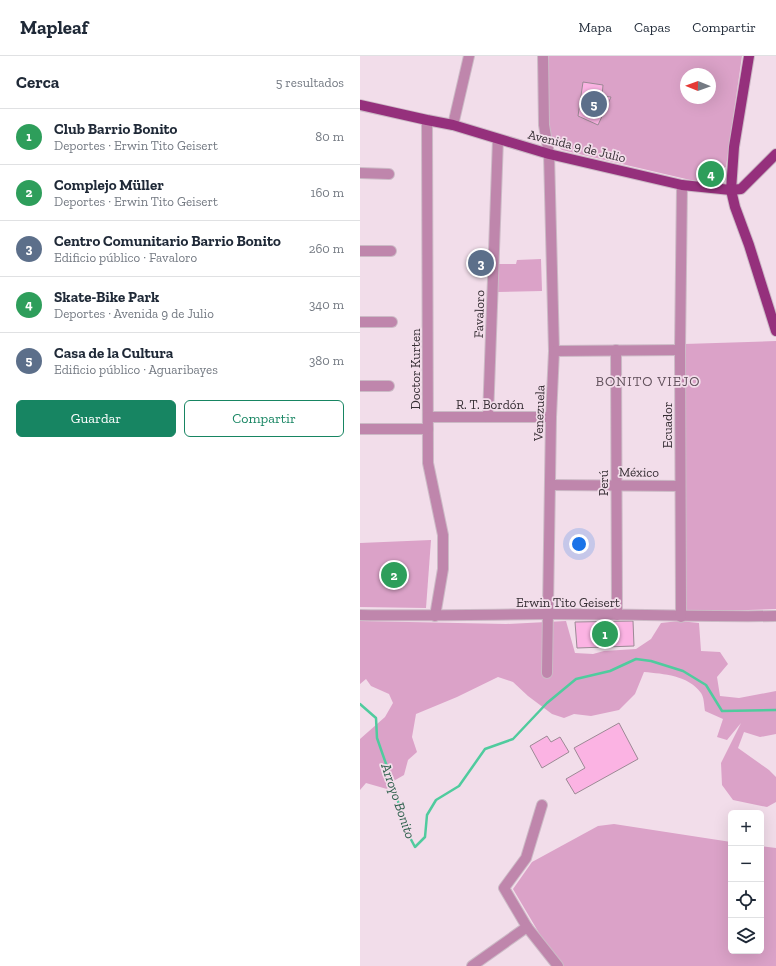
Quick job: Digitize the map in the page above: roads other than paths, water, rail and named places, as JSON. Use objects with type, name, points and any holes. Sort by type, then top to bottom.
[{"type":"main road","points":[[749,56],[734,147],[731,190],[735,207],[749,244],[776,331]]},
{"type":"main road","name":"Avenida 9 de Julio","points":[[360,105],[453,125],[549,154],[682,185],[731,190]]},
{"type":"main road","points":[[731,190],[741,189],[776,154]]},
{"type":"street","points":[[453,125],[469,56]]},
{"type":"street","name":"Venezuela","points":[[543,56],[544,125],[549,154],[554,351],[551,417],[547,673]]},
{"type":"street","name":"Doctor Kurten","points":[[427,120],[428,463],[443,535],[443,569],[435,616]]},
{"type":"street","name":"Favaloro","points":[[488,418],[498,139]]},
{"type":"street","points":[[360,173],[389,174]]},
{"type":"street","name":"Ecuador","points":[[680,617],[680,350],[682,185]]},
{"type":"street","points":[[360,251],[390,251]]},
{"type":"street","points":[[360,322],[392,322]]},
{"type":"street","name":"Perú","points":[[616,350],[617,615]]},
{"type":"street","points":[[554,351],[680,350]]},
{"type":"street","points":[[360,386],[389,386]]},
{"type":"street","name":"R. T. Bordón","points":[[428,417],[551,417]]},
{"type":"street","points":[[360,429],[428,429]]},
{"type":"street","name":"México","points":[[551,485],[680,486]]},
{"type":"street","name":"Erwin Tito Geisert","points":[[360,615],[435,616],[548,614],[680,617],[776,616]]},
{"type":"street","points":[[542,805],[526,858],[504,888],[527,927],[558,966]]},
{"type":"street","points":[[472,966],[527,927]]},
{"type":"waterway","name":"Arroyo Bonito","points":[[360,704],[376,718],[377,738],[392,781],[407,832],[415,847],[425,837],[427,815],[436,800],[459,786],[485,749],[513,739],[547,703],[576,679],[610,671],[636,659],[651,661],[683,671],[706,685],[722,711],[776,710]]},
{"type":"place","name":"Casa de la Cultura","points":[[594,104]]},
{"type":"place","name":"Skate-Bike Park","points":[[711,174]]},
{"type":"place","name":"Centro Comunitario Barrio Bonito","points":[[481,263]]},
{"type":"place","name":"Complejo Müller","points":[[394,575]]},
{"type":"place","name":"Club Barrio Bonito","points":[[605,634]]},
{"type":"district","name":"BONITO VIEJO","points":[[648,381]]}]
